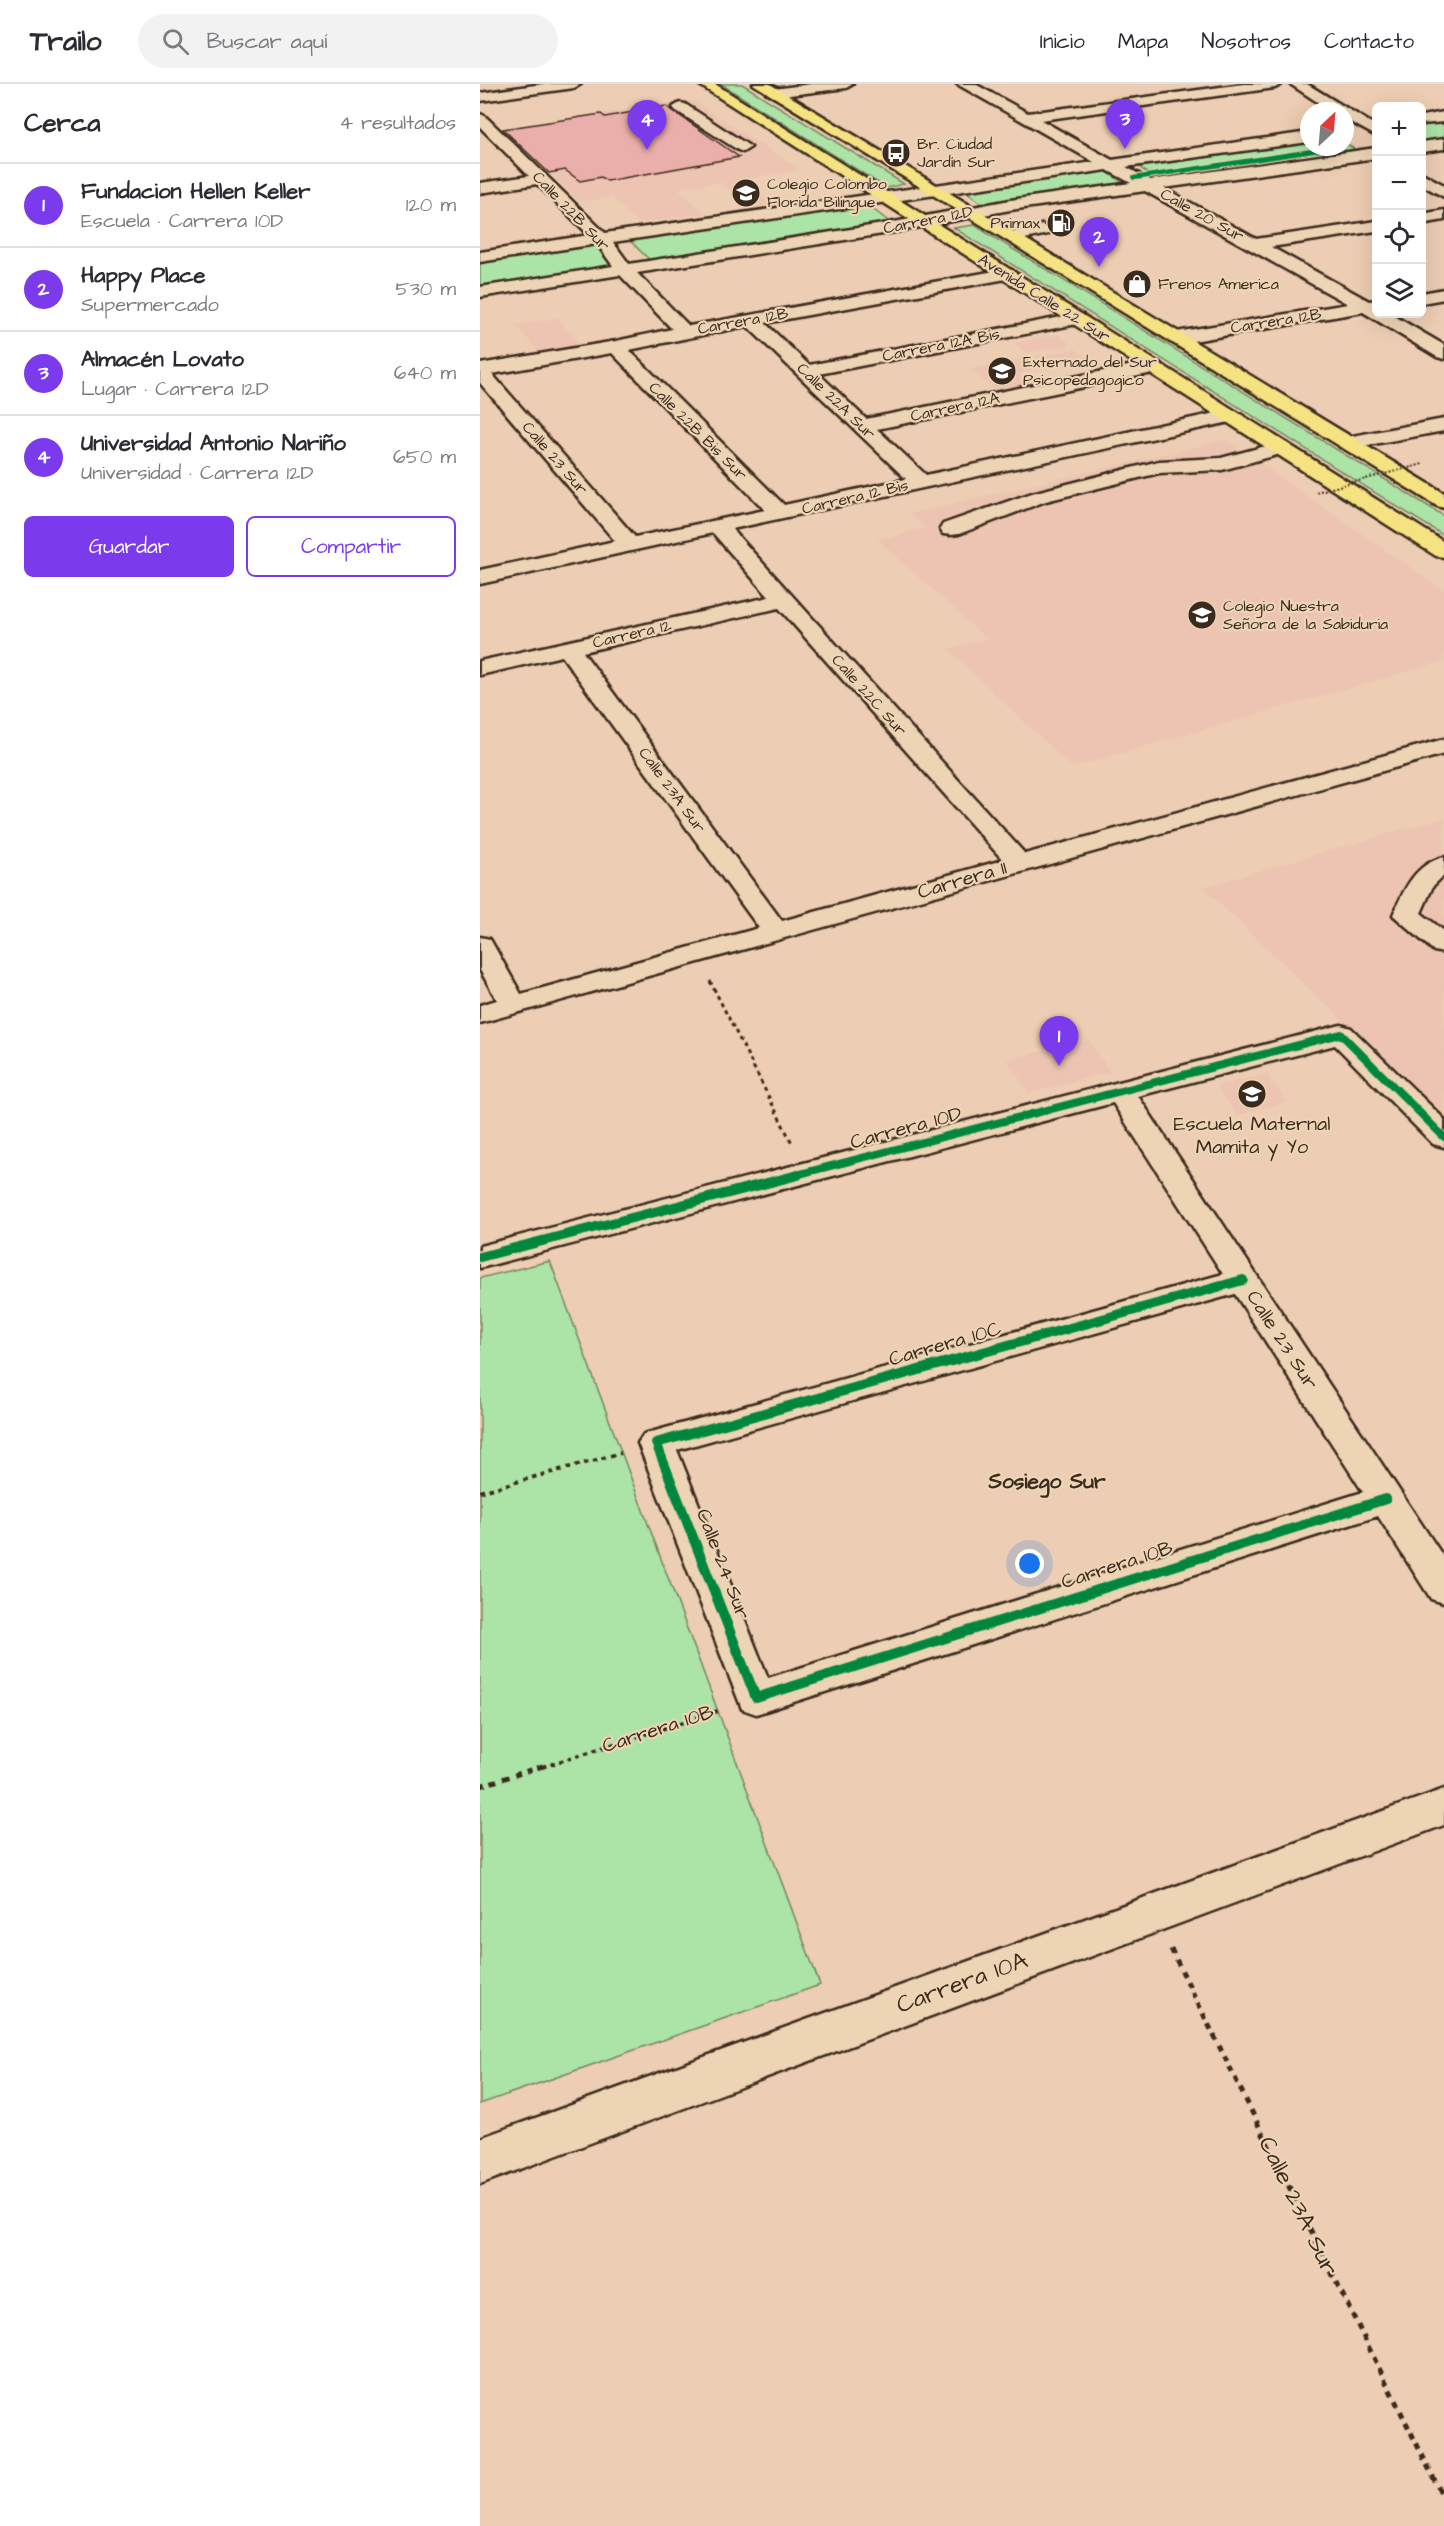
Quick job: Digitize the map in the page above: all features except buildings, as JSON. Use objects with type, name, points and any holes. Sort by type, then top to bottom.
[{"type":"main road","name":"Avenida Calle 22 Sur","points":[[705,84],[1444,551]]},
{"type":"main road","name":"Avenida Calle 22 Sur","points":[[760,84],[1444,502]]},
{"type":"street","points":[[480,97],[528,87],[574,84]]},
{"type":"street","points":[[774,93],[846,84]]},
{"type":"street","name":"Calle 20 Sur","points":[[964,84],[1372,307]]},
{"type":"street","points":[[1025,118],[1271,84],[1320,102]]},
{"type":"street","points":[[680,107],[743,147]]},
{"type":"street","points":[[1354,117],[1372,127]]},
{"type":"street","points":[[1426,119],[1444,117]]},
{"type":"street","points":[[712,127],[760,118]]},
{"type":"street","name":"Calle 22B Sur","points":[[480,119],[488,138],[541,179],[602,238],[624,269],[685,332]]},
{"type":"street","points":[[1354,130],[1372,129]]},
{"type":"street","points":[[1354,136],[1372,149]]},
{"type":"street","name":"Carrera 12D","points":[[480,257],[885,196],[1300,139]]},
{"type":"street","points":[[1426,146],[1444,144]]},
{"type":"street","name":"Carrera 12D","points":[[480,292],[1045,200],[1372,153]]},
{"type":"street","points":[[1426,162],[1436,168]]},
{"type":"street","points":[[480,188],[541,179]]},
{"type":"street","points":[[1426,181],[1444,192]]},
{"type":"street","points":[[1045,200],[1065,214]]},
{"type":"street","points":[[1426,218],[1444,215]]},
{"type":"street","points":[[1255,244],[1372,227]]},
{"type":"street","points":[[1011,237],[1042,230]]},
{"type":"street","name":"Carrera 12B","points":[[480,370],[616,347],[685,332],[1006,273]]},
{"type":"street","points":[[1426,297],[1444,294]]},
{"type":"street","name":"Carrera 12B","points":[[1176,338],[1372,309]]},
{"type":"street","name":"Calle 20 Sur","points":[[1389,318],[1444,353]]},
{"type":"street","name":"Carrera 12A Bis","points":[[805,372],[1077,319]]},
{"type":"street","name":"Calle 22A Sur","points":[[751,320],[921,482]]},
{"type":"street","name":"Calle 22B Bis Sur","points":[[616,347],[781,514]]},
{"type":"street","name":"Carrera 12A","points":[[862,426],[1153,367]]},
{"type":"street","name":"Calle 23 Sur","points":[[480,370],[630,545]]},
{"type":"street","name":"Carrera 12 Bis","points":[[480,577],[1230,416]]},
{"type":"street","points":[[1347,443],[1444,425]]},
{"type":"street","points":[[1371,457],[1444,444]]},
{"type":"street","points":[[951,529],[1039,497],[1158,467],[1222,464],[1281,448]]},
{"type":"street","name":"Calle 22C Sur","points":[[718,526],[1020,864]]},
{"type":"street","name":"Carrera 12","points":[[480,668],[784,600]]},
{"type":"street","name":"Calle 23A Sur","points":[[568,648],[776,932]]},
{"type":"street","name":"Carrera 11","points":[[480,1014],[1444,746]]},
{"type":"street","points":[[1444,865],[1434,868],[1417,889],[1407,915],[1444,945]]},
{"type":"street","points":[[480,945],[513,1005]]},
{"type":"street","name":"Carrera 10D","points":[[480,1257],[1341,1034],[1444,1137]]},
{"type":"street","name":"Calle 23 Sur","points":[[1120,1091],[1444,1588]]},
{"type":"street","name":"Carrera 10C","points":[[656,1443],[1243,1280]]},
{"type":"street","name":"Calle 24 Sur","points":[[656,1443],[756,1698]]},
{"type":"street","name":"Carrera 10B","points":[[756,1698],[1386,1499]]},
{"type":"street","name":"Carrera 10A","points":[[480,2161],[1444,1806]]},
{"type":"path","points":[[1316,492],[1423,464]]},
{"type":"path","points":[[696,954],[807,1172]]},
{"type":"path","points":[[480,1492],[656,1443]]},
{"type":"shaded area","points":[[692,100],[800,170],[743,179],[771,205],[749,208],[721,182],[678,188],[704,213],[638,223],[612,197],[580,202],[503,129]]},
{"type":"shaded area","points":[[557,318],[581,346],[540,353],[516,325]]},
{"type":"shaded area","points":[[1058,335],[1071,345],[1028,353],[1015,343]]},
{"type":"shaded area","name":"Externado del Sur Psicopedagogico","points":[[1075,349],[1090,360],[1019,374],[1036,389],[1002,396],[970,369]]},
{"type":"shaded area","name":"Colegio Nuestra Señora de la Sabiduria","points":[[1226,440],[1444,591],[1444,661],[1072,767],[948,649],[987,639],[878,540],[926,528],[910,514]]},
{"type":"shaded area","points":[[1444,818],[1444,1117],[1203,887]]},
{"type":"shaded area","points":[[1088,1040],[1110,1072],[1029,1093],[1007,1060]]},
{"type":"shaded area","name":"Escuela Maternal Mamita y Yo","points":[[1266,1074],[1287,1102],[1237,1115],[1216,1086]]},
{"type":"green space","points":[[721,84],[742,84],[904,184],[886,188]]},
{"type":"green space","points":[[1444,121],[1444,143],[1426,145],[1426,124]]},
{"type":"green space","points":[[1300,144],[1300,156],[1340,156],[1160,182],[1139,167]]},
{"type":"green space","points":[[1104,170],[1126,185],[987,207],[967,192]]},
{"type":"green space","points":[[864,202],[892,224],[654,264],[629,240]]},
{"type":"green space","points":[[974,225],[1444,516],[1444,536],[954,228]]},
{"type":"green space","points":[[592,240],[613,268],[480,290],[480,259]]},
{"type":"green space","points":[[550,1261],[820,1985],[480,2104],[480,1278]]},
{"type":"tunnel","points":[[1042,230],[1065,220],[1066,215]]},
{"type":"cycle path","points":[[1134,178],[1300,153]]},
{"type":"cycle path","points":[[480,1257],[1341,1034],[1444,1137]]},
{"type":"cycle path","points":[[1243,1280],[656,1443],[756,1698],[1386,1499]]},
{"type":"place","name":"Almacén Lovato","points":[[1125,149]]},
{"type":"place","name":"Universidad Antonio Nariño","points":[[647,150]]},
{"type":"place","name":"Br. Ciudad Jardín Sur","points":[[896,153]]},
{"type":"place","name":"Colegio Colombo Florida Bilingue","points":[[746,193]]},
{"type":"place","name":"Primax","points":[[1061,223]]},
{"type":"place","name":"Happy Place","points":[[1099,267]]},
{"type":"place","name":"Frenos America","points":[[1137,284]]},
{"type":"place","name":"Externado del Sur Psicopedagogico","points":[[1002,371]]},
{"type":"place","name":"Colegio Nuestra Señora de la Sabiduria","points":[[1202,615]]},
{"type":"place","name":"Fundacion Hellen Keller","points":[[1059,1066]]},
{"type":"place","name":"Escuela Maternal Mamita y Yo","points":[[1252,1094]]},
{"type":"district","name":"Sosiego Sur","points":[[1047,1481]]}]
